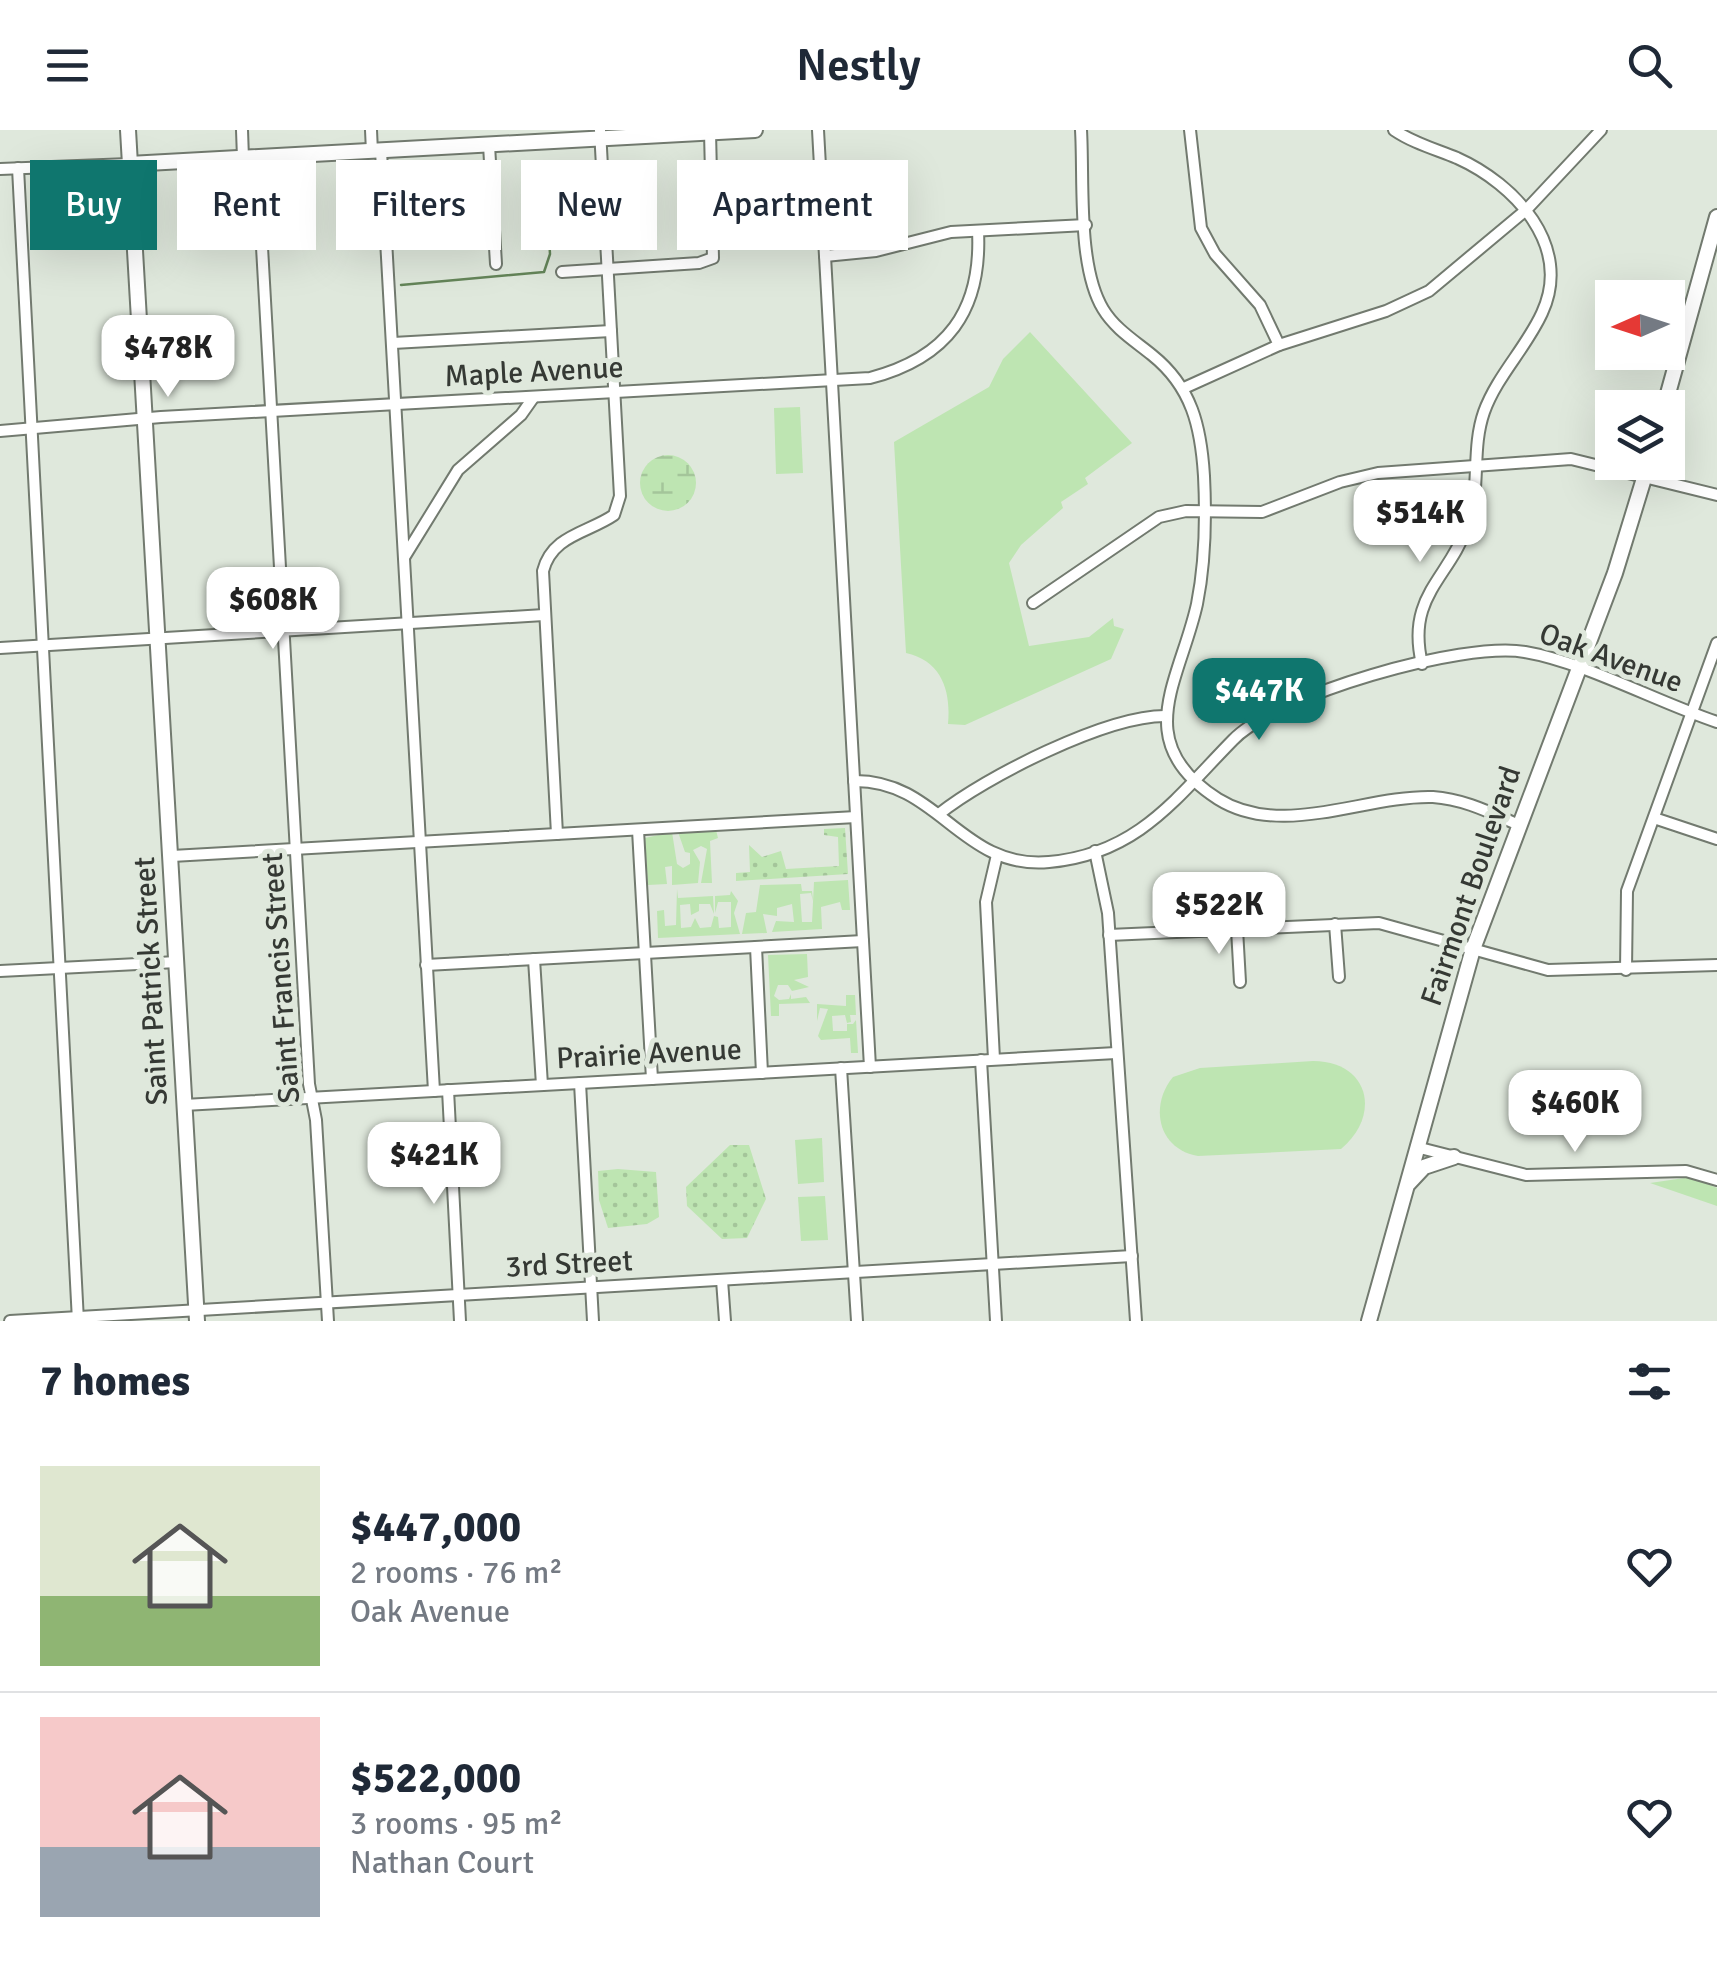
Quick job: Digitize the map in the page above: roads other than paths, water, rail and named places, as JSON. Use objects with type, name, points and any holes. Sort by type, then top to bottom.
[{"type":"street","name":"Saint Patrick Street","points":[[128,130],[129,160]]},
{"type":"street","name":"Saint Francis Street","points":[[242,130],[250,158],[272,411],[311,1098],[316,1120],[328,1321]]},
{"type":"street","points":[[370,130],[376,152],[393,343],[434,1091]]},
{"type":"street","points":[[157,163],[489,145],[600,134],[755,130]]},
{"type":"street","points":[[818,130],[870,1066]]},
{"type":"street","points":[[1081,130],[1089,268],[1104,310],[1184,388],[1200,435],[1204,510],[1198,596],[1169,687],[1166,716],[1174,754],[1194,781],[1230,805],[1262,816],[1432,797],[1471,804],[1519,825]]},
{"type":"street","points":[[1190,130],[1201,228],[1215,254],[1260,306],[1279,345]]},
{"type":"street","points":[[1394,130],[1483,172],[1526,210],[1548,250],[1549,292],[1541,316],[1490,398],[1479,432],[1468,526],[1420,608],[1418,646],[1422,664]]},
{"type":"street","points":[[1184,388],[1279,345],[1417,298],[1459,271],[1526,210],[1601,130]]},
{"type":"street","points":[[562,272],[714,258],[704,132]]},
{"type":"street","points":[[557,834],[543,572],[550,556],[578,532],[610,518],[620,505],[600,134]]},
{"type":"street","points":[[489,145],[496,264]]},
{"type":"street","points":[[18,168],[78,1319]]},
{"type":"street","points":[[0,169],[30,168]]},
{"type":"street","points":[[1670,390],[1712,255],[1717,217]]},
{"type":"street","points":[[825,256],[876,251],[938,234],[1086,225]]},
{"type":"street","name":"Maple Avenue","points":[[0,430],[832,380],[891,372],[942,341],[961,321],[978,270],[978,231]]},
{"type":"street","name":"Saint Patrick Street","points":[[135,250],[197,1316]]},
{"type":"street","points":[[393,343],[611,331]]},
{"type":"street","points":[[405,556],[458,470],[521,415],[533,398]]},
{"type":"street","points":[[1034,603],[1145,525],[1174,512],[1262,512],[1364,476],[1476,465],[1595,461]]},
{"type":"street","name":"Fairmont Boulevard","points":[[1369,1321],[1473,949],[1579,670],[1643,480]]},
{"type":"street","points":[[1676,480],[1717,496]]},
{"type":"street","points":[[0,648],[544,615]]},
{"type":"street","points":[[1626,970],[1627,891],[1717,643]]},
{"type":"street","name":"Oak Avenue","points":[[854,781],[892,784],[920,798],[962,837],[997,856],[1049,862],[1095,852],[1134,836],[1236,736],[1279,707],[1475,652],[1508,650],[1579,670],[1717,722]]},
{"type":"street","points":[[939,814],[983,781],[1003,772],[1109,728],[1166,716]]},
{"type":"street","points":[[172,856],[856,818]]},
{"type":"street","points":[[1654,818],[1717,839]]},
{"type":"street","points":[[638,830],[652,1079]]},
{"type":"street","points":[[1095,852],[1110,936],[1136,1321]]},
{"type":"street","points":[[996,1321],[986,902],[997,856]]},
{"type":"street","points":[[1110,936],[1388,923],[1548,970],[1717,965]]},
{"type":"street","points":[[1335,924],[1339,977]]},
{"type":"street","points":[[1237,929],[1240,982]]},
{"type":"street","points":[[426,965],[863,941]]},
{"type":"street","points":[[756,947],[762,1073]]},
{"type":"street","points":[[534,959],[542,1085]]},
{"type":"street","points":[[0,971],[177,962]]},
{"type":"street","name":"Prairie Avenue","points":[[184,1106],[1116,1052]]},
{"type":"street","points":[[842,1068],[857,1321]]},
{"type":"street","points":[[580,1083],[593,1321]]},
{"type":"street","points":[[448,1090],[460,1321]]},
{"type":"street","points":[[1416,1147],[1526,1175],[1671,1170],[1717,1180]]},
{"type":"street","points":[[1406,1187],[1424,1167],[1454,1158]]},
{"type":"street","name":"3rd Street","points":[[10,1321],[197,1316],[327,1304],[1132,1256]]},
{"type":"street","points":[[722,1280],[724,1321]]},
{"type":"waterway","points":[[401,285],[544,272],[550,250]]}]
